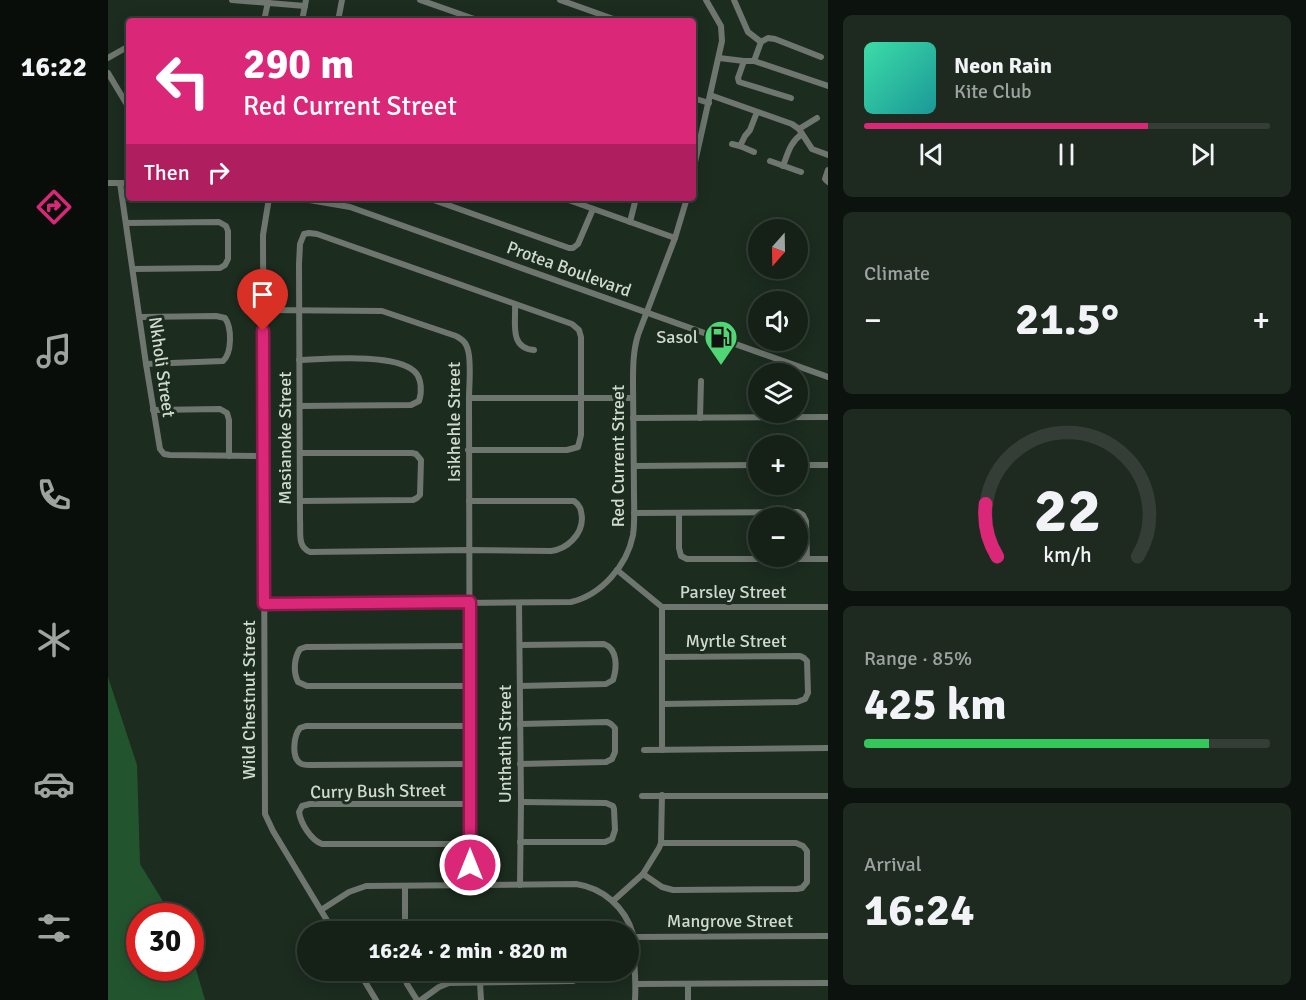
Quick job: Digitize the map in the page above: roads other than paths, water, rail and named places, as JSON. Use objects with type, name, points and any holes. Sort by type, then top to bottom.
[{"type":"street","points":[[232,0],[305,3],[302,18]]},
{"type":"street","points":[[339,18],[342,0]]},
{"type":"street","points":[[420,0],[471,18]]},
{"type":"street","points":[[560,0],[611,18]]},
{"type":"street","points":[[696,158],[722,41],[722,29],[706,0]]},
{"type":"street","points":[[734,0],[748,32],[761,42]]},
{"type":"street","points":[[265,18],[268,2]]},
{"type":"street","points":[[754,60],[761,42],[771,38],[821,57]]},
{"type":"street","points":[[108,58],[126,48]]},
{"type":"street","points":[[719,58],[754,60],[828,86]]},
{"type":"street","points":[[744,61],[738,78],[739,82],[791,98]]},
{"type":"street","points":[[108,74],[126,103]]},
{"type":"street","points":[[120,93],[126,94]]},
{"type":"street","points":[[710,95],[792,124],[801,132],[812,149],[828,155]]},
{"type":"street","points":[[696,99],[709,103]]},
{"type":"street","points":[[740,146],[758,112]]},
{"type":"street","points":[[783,166],[792,143],[817,118]]},
{"type":"street","points":[[732,144],[754,152]]},
{"type":"street","points":[[770,161],[801,172]]},
{"type":"street","points":[[828,170],[825,177],[828,182]]},
{"type":"street","points":[[108,183],[126,183]]},
{"type":"street","name":"Nkholi Street","points":[[120,183],[159,446],[164,454],[179,456],[264,456]]},
{"type":"street","name":"Wild Chestnut Street","points":[[269,201],[263,235],[265,813],[269,825],[328,921]]},
{"type":"street","name":"Protea Boulevard","points":[[315,201],[350,207],[828,377]]},
{"type":"street","points":[[436,201],[569,248],[578,244],[593,209]]},
{"type":"street","points":[[570,201],[675,238]]},
{"type":"street","points":[[630,222],[635,201]]},
{"type":"street","name":"Red Current Street","points":[[264,604],[554,603],[580,600],[602,586],[617,570],[627,553],[632,538],[634,349],[675,238],[686,201]]},
{"type":"street","points":[[126,223],[219,222],[226,226],[228,231],[228,259],[225,266],[220,268],[133,269]]},
{"type":"street","name":"Masianoke Street","points":[[469,550],[307,551],[303,547],[300,501],[299,247],[303,236],[309,233],[316,234],[572,324],[579,330],[581,337],[580,398]]},
{"type":"street","points":[[515,305],[518,342],[524,348],[534,350]]},
{"type":"street","name":"Isikhehle Street","points":[[263,310],[382,311],[456,336],[464,341],[468,350],[470,885]]},
{"type":"street","points":[[140,316],[216,315],[225,318],[229,327],[229,351],[223,361],[146,364]]},
{"type":"street","points":[[299,360],[382,359],[412,369],[418,376],[421,388],[419,401],[411,405],[300,406]]},
{"type":"street","points":[[700,418],[701,381]]},
{"type":"street","points":[[469,398],[633,398]]},
{"type":"street","points":[[468,450],[576,449],[581,440],[580,398]]},
{"type":"street","points":[[153,410],[214,409],[225,411],[230,420],[229,456]]},
{"type":"street","points":[[633,418],[828,417]]},
{"type":"street","points":[[300,453],[412,453],[421,460],[420,495],[413,500],[300,501]]},
{"type":"street","points":[[634,466],[748,465]]},
{"type":"street","points":[[808,465],[828,465]]},
{"type":"street","points":[[469,501],[571,501],[580,506],[582,522],[577,535],[558,550],[469,550]]},
{"type":"street","points":[[634,513],[748,512]]},
{"type":"street","points":[[679,513],[681,556],[687,559],[748,559]]},
{"type":"street","points":[[808,559],[828,559]]},
{"type":"street","name":"Parsley Street","points":[[617,570],[662,607],[828,607]]},
{"type":"street","name":"Unthathi Street","points":[[519,603],[520,885]]},
{"type":"street","points":[[662,607],[662,750]]},
{"type":"street","points":[[520,645],[609,646],[614,652],[615,674],[613,680],[606,684],[520,686]]},
{"type":"street","points":[[470,646],[306,647],[300,649],[297,654],[295,674],[298,682],[308,686],[470,686]]},
{"type":"street","name":"Myrtle Street","points":[[662,657],[800,656],[807,661],[808,693],[805,699],[797,702],[662,704]]},
{"type":"street","points":[[520,724],[607,722],[615,728],[615,752],[612,759],[606,762],[520,764]]},
{"type":"street","points":[[470,726],[306,726],[297,730],[295,735],[295,754],[298,762],[303,765],[470,764]]},
{"type":"street","points":[[644,750],[828,748]]},
{"type":"street","points":[[613,901],[643,874],[661,843],[662,795]]},
{"type":"street","points":[[642,796],[828,796]]},
{"type":"street","points":[[520,842],[604,842],[612,839],[615,830],[615,809],[606,802],[521,802]]},
{"type":"street","name":"Curry Bush Street","points":[[470,804],[310,804],[302,806],[299,812],[300,818],[313,837],[322,844],[470,844]]},
{"type":"street","points":[[643,874],[662,888],[673,890],[797,889],[802,888],[807,882],[807,851],[796,843],[661,843]]},
{"type":"street","points":[[321,910],[358,888],[377,885],[576,884],[599,891],[613,901],[628,921]]},
{"type":"street","points":[[405,886],[405,921]]},
{"type":"street","name":"Mangrove Street","points":[[639,937],[828,936]]},
{"type":"street","points":[[365,981],[376,1000]]},
{"type":"street","points":[[406,981],[419,1000],[449,982],[573,981]]},
{"type":"street","points":[[635,1000],[636,981]]},
{"type":"street","points":[[480,983],[481,1000]]},
{"type":"street","points":[[636,984],[828,983]]},
{"type":"street","points":[[688,984],[688,1000]]},
{"type":"place","name":"Sasol","points":[[721,366]]}]
